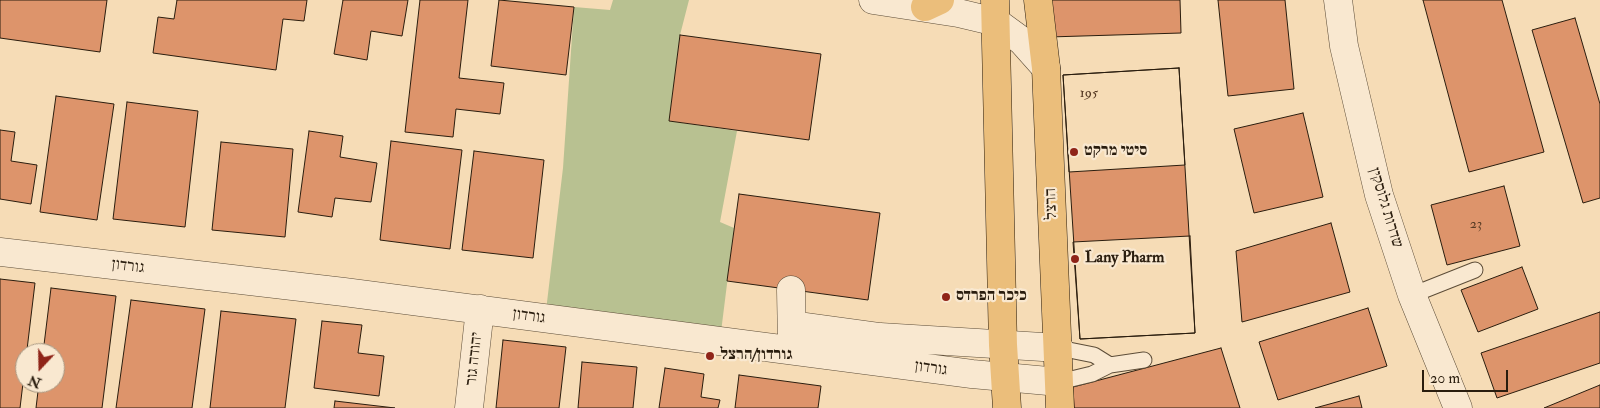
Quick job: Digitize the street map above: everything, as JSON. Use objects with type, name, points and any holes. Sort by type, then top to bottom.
[{"type":"main road","name":"הרצל","points":[[1038,0],[1046,68],[1060,395]]},
{"type":"main road","points":[[995,11],[1003,345],[1007,408]]},
{"type":"street","points":[[873,0],[995,11],[1046,68]]},
{"type":"street","name":"שדרות גלוסקין","points":[[1338,0],[1344,46],[1379,195],[1412,295],[1458,408]]},
{"type":"street","name":"גורדון","points":[[0,252],[480,309],[792,337],[1005,378],[1060,395]]},
{"type":"street","points":[[791,290],[792,337],[880,337],[1059,348]]},
{"type":"street","name":"יהודה גור","points":[[469,408],[480,309]]},
{"type":"lane","points":[[1412,295],[1475,270]]},
{"type":"lane","points":[[1059,348],[1094,355],[1110,365]]},
{"type":"lane","points":[[1060,395],[1092,374],[1110,365],[1144,360]]},
{"type":"green space","points":[[613,0],[689,0],[680,35],[669,121],[737,131],[720,222],[734,228],[720,340],[545,319],[563,168],[574,7],[610,10]]},
{"type":"building","points":[[0,0],[107,0],[100,52],[0,38]]},
{"type":"building","points":[[177,0],[307,0],[304,21],[283,19],[276,70],[153,53],[158,17],[174,19]]},
{"type":"building","points":[[343,0],[408,0],[402,36],[371,31],[367,60],[334,54]]},
{"type":"building","points":[[420,0],[468,0],[459,78],[504,83],[500,114],[456,109],[453,137],[405,132]]},
{"type":"building","points":[[499,0],[574,7],[566,75],[491,66]]},
{"type":"building","points":[[1049,0],[1180,0],[1181,33],[1049,37]]},
{"type":"building","points":[[1218,0],[1285,0],[1294,89],[1228,96]]},
{"type":"building","points":[[1423,0],[1502,0],[1544,152],[1469,172]]},
{"type":"building","points":[[1575,18],[1600,104],[1600,198],[1583,203],[1532,30]]},
{"type":"building","points":[[680,35],[821,54],[809,140],[669,121]]},
{"type":"building","points":[[1179,68],[1185,165],[1069,172],[1063,75]]},
{"type":"building","points":[[1179,68],[1195,333],[1080,339],[1063,75]]},
{"type":"building","points":[[56,96],[114,104],[97,220],[40,212]]},
{"type":"building","points":[[127,102],[198,111],[185,227],[113,219]]},
{"type":"building","points":[[1303,113],[1323,197],[1254,213],[1234,129]]},
{"type":"building","points":[[0,130],[15,132],[11,161],[37,165],[31,204],[0,199]]},
{"type":"building","points":[[309,131],[343,136],[340,157],[377,163],[371,202],[335,198],[332,217],[298,212]]},
{"type":"building","points":[[391,141],[462,150],[450,249],[380,240]]},
{"type":"building","points":[[221,142],[293,149],[285,237],[212,230]]},
{"type":"building","points":[[474,151],[544,160],[533,258],[462,250]]},
{"type":"building","points":[[1504,186],[1520,246],[1447,265],[1431,205]]},
{"type":"building","points":[[739,194],[880,213],[868,300],[727,281]]},
{"type":"building","points":[[1331,223],[1350,292],[1242,322],[1236,251]]},
{"type":"building","points":[[1190,236],[1195,333],[1080,339],[1073,242]]},
{"type":"building","points":[[1522,267],[1538,309],[1478,332],[1461,290]]},
{"type":"building","points":[[0,279],[35,283],[28,343],[15,343],[15,393],[22,393],[20,408],[0,408]]},
{"type":"building","points":[[51,288],[116,296],[102,408],[36,408],[38,393],[65,393],[65,343],[44,343]]},
{"type":"building","points":[[131,300],[205,309],[192,408],[116,408]]},
{"type":"building","points":[[1368,308],[1387,366],[1278,400],[1259,342]]},
{"type":"building","points":[[221,311],[296,319],[285,408],[210,408]]},
{"type":"building","points":[[1600,312],[1600,363],[1497,398],[1481,353]]},
{"type":"building","points":[[322,321],[362,325],[358,353],[384,356],[379,396],[314,388]]},
{"type":"building","points":[[503,340],[566,347],[559,408],[496,408]]},
{"type":"building","points":[[1221,348],[1240,408],[1074,408],[1073,387]]},
{"type":"building","points":[[582,362],[637,367],[633,408],[578,408]]},
{"type":"building","points":[[665,368],[704,374],[701,397],[720,400],[718,408],[659,408]]},
{"type":"building","points":[[739,375],[821,386],[818,408],[735,408]]},
{"type":"building","points":[[1600,385],[1600,408],[1544,408]]},
{"type":"building","points":[[1359,396],[1362,408],[1315,408]]},
{"type":"building","points":[[335,401],[395,408],[334,408]]},
{"type":"place","name":"סיטי מרקט","points":[[1074,152]]},
{"type":"place","name":"Lany Pharm","points":[[1075,259]]},
{"type":"place","name":"כיכר הפרדס","points":[[946,297]]},
{"type":"place","name":"גורדון/הרצל","points":[[710,356]]}]
